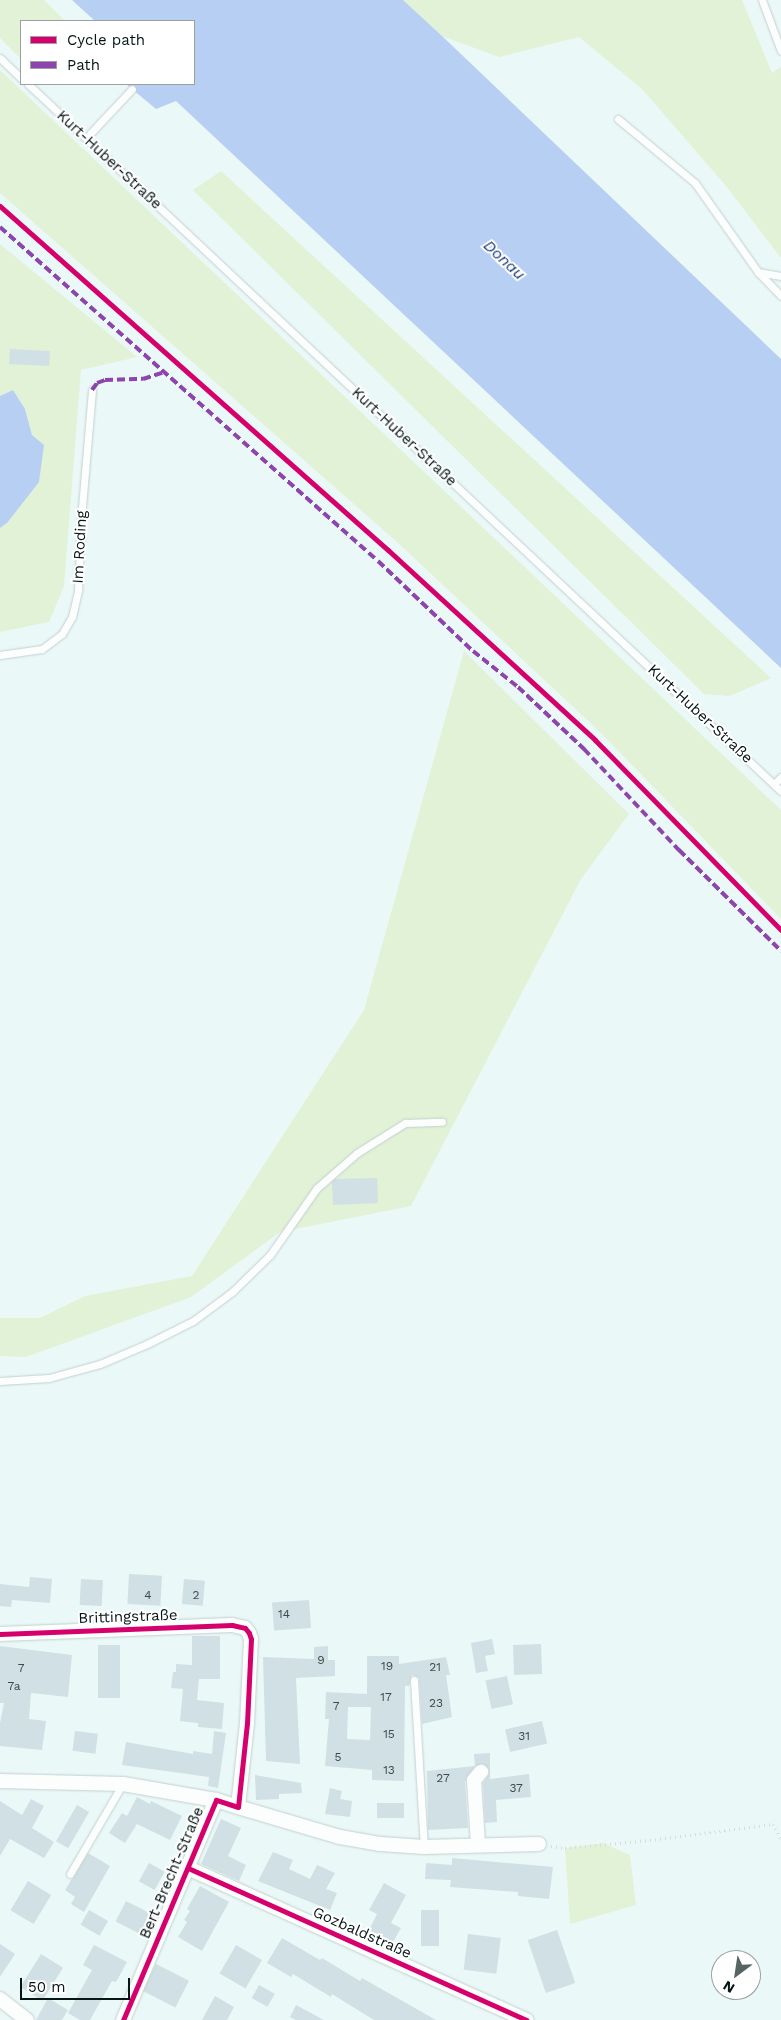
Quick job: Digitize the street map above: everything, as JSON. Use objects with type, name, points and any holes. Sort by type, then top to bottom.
[{"type":"street","name":"Brittingstraße","points":[[0,1634],[232,1625],[245,1628],[250,1639],[247,1723],[238,1807]]},
{"type":"street","points":[[478,1845],[474,1780],[481,1772]]},
{"type":"street","points":[[0,1781],[123,1784],[216,1800]]},
{"type":"street","name":"Bert-Brecht-Straße","points":[[123,2020],[216,1800],[340,1838],[380,1844],[424,1847],[539,1844]]},
{"type":"street","name":"Gozbaldstraße","points":[[188,1868],[526,2020]]},
{"type":"street","points":[[0,1999],[27,2020]]},
{"type":"lane","points":[[762,0],[781,51]]},
{"type":"lane","points":[[0,58],[20,77]]},
{"type":"lane","name":"Kurt-Huber-Straße","points":[[29,85],[781,791]]},
{"type":"lane","points":[[86,138],[132,89]]},
{"type":"lane","points":[[618,119],[695,183],[758,272],[781,296]]},
{"type":"lane","points":[[758,272],[781,276]]},
{"type":"lane","name":"Im Roding","points":[[0,655],[42,649],[62,634],[72,617],[78,590],[82,507],[92,390]]},
{"type":"lane","points":[[774,784],[781,777]]},
{"type":"lane","points":[[0,1382],[49,1378],[100,1364],[193,1321],[232,1292],[270,1255],[317,1188],[357,1154],[406,1123],[442,1122]]},
{"type":"lane","points":[[414,1680],[424,1847]]},
{"type":"lane","points":[[70,1874],[123,1784]]},
{"type":"path","points":[[539,1844],[565,1848],[773,1824],[781,1839]]},
{"type":"green space","points":[[0,0],[44,0],[64,20],[20,20],[20,58],[0,38]]},
{"type":"green space","points":[[403,0],[742,0],[772,73],[781,67],[781,258],[726,186],[643,90],[579,37],[499,57],[442,36]]},
{"type":"green space","points":[[0,70],[781,810],[781,919],[601,733],[397,542],[0,193]]},
{"type":"green space","points":[[221,171],[771,678],[730,696],[704,694],[193,190]]},
{"type":"green space","points":[[0,244],[137,357],[81,370],[64,586],[49,622],[0,632],[0,528],[7,523],[32,435],[25,409],[13,390],[0,396]]},
{"type":"green space","points":[[464,651],[629,814],[581,879],[411,1206],[280,1232],[191,1297],[26,1357],[0,1356],[0,1318],[40,1318],[85,1296],[192,1276],[364,1010]]},
{"type":"green space","points":[[603,1843],[630,1855],[636,1905],[570,1924],[565,1848]]},
{"type":"water","name":"Donau","points":[[72,0],[403,0],[442,36],[781,359],[781,668],[176,101],[156,109],[127,85],[195,85],[195,20],[94,20]]},
{"type":"water","points":[[13,390],[25,409],[32,435],[44,445],[39,482],[7,523],[0,528],[0,396]]},
{"type":"building","points":[[10,349],[50,351],[49,366],[9,364]]},
{"type":"building","points":[[377,1178],[378,1203],[333,1205],[332,1182],[335,1179]]},
{"type":"building","points":[[129,1574],[162,1576],[160,1606],[127,1604]]},
{"type":"building","points":[[30,1577],[52,1579],[50,1603],[12,1600],[11,1607],[0,1606],[0,1584],[29,1587]]},
{"type":"building","points":[[81,1579],[103,1580],[102,1606],[80,1605]]},
{"type":"building","points":[[184,1579],[205,1581],[203,1606],[182,1604]]},
{"type":"building","points":[[309,1600],[311,1628],[274,1631],[272,1603]]},
{"type":"building","points":[[192,1636],[220,1636],[220,1679],[199,1679],[197,1700],[224,1703],[222,1729],[198,1727],[198,1723],[180,1721],[183,1689],[171,1688],[173,1672],[176,1672],[176,1664],[192,1665]]},
{"type":"building","points":[[492,1639],[495,1654],[485,1656],[488,1671],[476,1673],[471,1643]]},
{"type":"building","points":[[541,1644],[542,1674],[514,1675],[513,1645]]},
{"type":"building","points":[[98,1645],[120,1645],[120,1698],[98,1698]]},
{"type":"building","points":[[0,1646],[72,1655],[68,1697],[31,1693],[29,1719],[46,1721],[42,1750],[0,1746],[0,1723],[4,1703],[0,1703]]},
{"type":"building","points":[[328,1646],[328,1660],[335,1660],[335,1676],[296,1678],[300,1764],[266,1761],[263,1657],[314,1659],[314,1647]]},
{"type":"building","points":[[367,1656],[399,1656],[399,1664],[446,1657],[450,1675],[446,1675],[452,1717],[422,1724],[419,1678],[412,1675],[409,1686],[405,1686],[404,1781],[372,1780],[372,1770],[325,1766],[329,1719],[325,1719],[326,1692],[367,1694]],"holes":[[[348,1707],[371,1707],[370,1740],[347,1739]]]},
{"type":"building","points":[[507,1676],[513,1704],[492,1709],[485,1681]]},
{"type":"building","points":[[542,1721],[547,1743],[510,1752],[505,1730]]},
{"type":"building","points":[[75,1731],[98,1734],[95,1754],[73,1751]]},
{"type":"building","points":[[214,1731],[226,1733],[218,1788],[208,1786],[209,1777],[122,1765],[126,1742],[193,1754],[193,1751],[212,1754]]},
{"type":"building","points":[[490,1753],[490,1779],[529,1774],[531,1797],[496,1800],[497,1822],[485,1823],[483,1783],[489,1774],[489,1770],[483,1764],[475,1766],[474,1754]]},
{"type":"building","points":[[475,1766],[465,1781],[468,1828],[428,1830],[427,1771]]},
{"type":"building","points":[[255,1775],[301,1783],[302,1793],[279,1794],[279,1799],[256,1800]]},
{"type":"building","points":[[330,1788],[342,1791],[340,1799],[352,1801],[350,1817],[325,1814]]},
{"type":"building","points":[[137,1797],[150,1804],[151,1801],[182,1816],[170,1840],[137,1824],[125,1843],[109,1833],[122,1813],[127,1816]]},
{"type":"building","points":[[31,1799],[44,1806],[32,1828],[54,1842],[44,1858],[10,1839],[0,1856],[0,1801],[22,1815]]},
{"type":"building","points":[[377,1803],[404,1803],[404,1818],[377,1818]]},
{"type":"building","points":[[77,1805],[89,1812],[68,1848],[56,1841]]},
{"type":"building","points":[[221,1819],[241,1828],[228,1856],[246,1865],[239,1881],[201,1864]]},
{"type":"building","points":[[273,1852],[293,1860],[289,1869],[310,1879],[317,1865],[335,1873],[326,1889],[337,1893],[330,1910],[258,1881]]},
{"type":"building","points":[[88,1853],[110,1866],[84,1912],[71,1904],[75,1897],[65,1890]]},
{"type":"building","points":[[452,1858],[553,1867],[549,1899],[518,1896],[518,1892],[450,1887],[451,1880],[425,1879],[426,1863],[452,1865]]},
{"type":"building","points":[[149,1863],[165,1872],[155,1890],[139,1881]]},
{"type":"building","points":[[28,1881],[51,1895],[34,1924],[10,1910]]},
{"type":"building","points":[[384,1883],[406,1895],[391,1923],[401,1928],[393,1942],[369,1930],[377,1914],[369,1910]]},
{"type":"building","points":[[200,1886],[229,1902],[202,1951],[178,1937],[187,1922],[184,1920],[190,1911],[187,1909]]},
{"type":"building","points":[[126,1901],[150,1913],[140,1934],[116,1921]]},
{"type":"building","points":[[89,1910],[108,1921],[100,1936],[80,1925]]},
{"type":"building","points":[[421,1910],[439,1910],[439,1946],[421,1946]]},
{"type":"building","points":[[557,1930],[575,1983],[546,1993],[528,1940]]},
{"type":"building","points":[[468,1934],[501,1938],[496,1974],[464,1970]]},
{"type":"building","points":[[282,1938],[320,1960],[322,1958],[360,1981],[362,1978],[436,2020],[374,2020],[332,1994],[331,1997],[293,1974],[291,1977],[267,1963]]},
{"type":"building","points":[[0,1944],[15,1954],[0,1977]]},
{"type":"building","points":[[94,1945],[127,1962],[116,1982],[112,1981],[90,2020],[80,2020],[68,2013],[92,1970],[83,1965]]},
{"type":"building","points":[[236,1945],[262,1960],[245,1989],[220,1974]]},
{"type":"building","points":[[41,1954],[63,1968],[42,2001],[20,1987]]},
{"type":"building","points":[[156,1964],[189,1981],[175,2008],[142,1991]]},
{"type":"building","points":[[259,1985],[275,1994],[267,2007],[252,1998]]},
{"type":"building","points":[[215,1996],[234,2007],[227,2020],[202,2020]]},
{"type":"building","points":[[48,1998],[68,2010],[62,2020],[36,2020]]},
{"type":"building","points":[[296,2005],[324,2020],[296,2020],[290,2017]]},
{"type":"marked path","points":[[0,227],[378,561],[473,651],[518,687],[584,749],[679,850],[781,951]]},
{"type":"marked path","points":[[92,390],[97,383],[105,380],[143,379],[165,372]]},
{"type":"cycle path","points":[[0,206],[388,550],[595,740],[781,930]]},
{"type":"cycle path","points":[[0,1634],[232,1625],[245,1628],[251,1639],[247,1723],[238,1807],[216,1800],[123,2020]]},
{"type":"cycle path","points":[[188,1868],[526,2020]]}]
